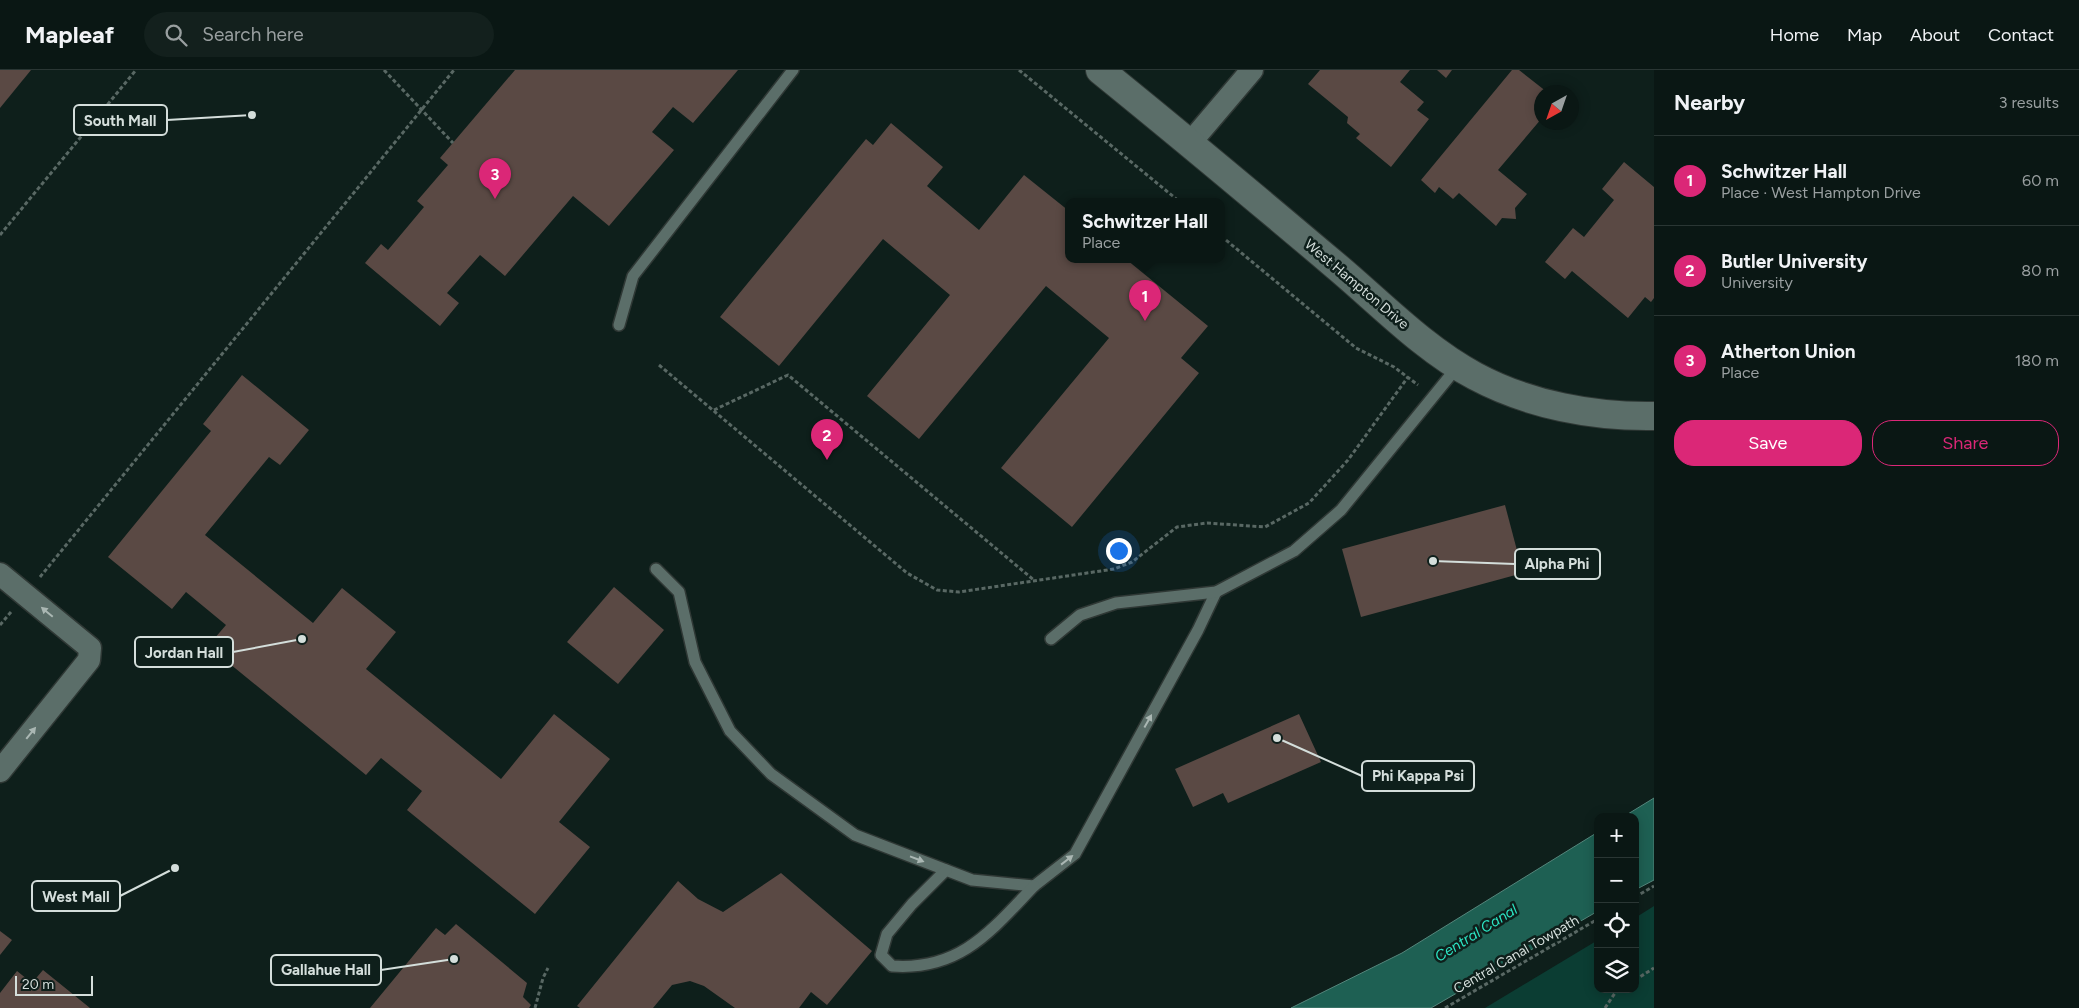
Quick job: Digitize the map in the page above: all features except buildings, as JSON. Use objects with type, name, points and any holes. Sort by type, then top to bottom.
[{"type":"street","name":"West Hampton Drive","points":[[1100,70],[1190,143],[1418,336],[1458,366],[1510,391],[1559,407],[1623,416],[1654,416]]},
{"type":"street","points":[[1190,143],[1252,70]]},
{"type":"street","points":[[0,574],[90,648],[91,657],[0,771]]},
{"type":"lane","points":[[619,325],[633,276],[793,70]]},
{"type":"lane","points":[[1051,639],[1080,616],[1116,603],[1216,592],[1294,551],[1341,510],[1458,366]]},
{"type":"lane","points":[[656,569],[679,592],[695,662],[730,730],[771,774],[855,835],[972,880],[1034,886]]},
{"type":"lane","points":[[946,870],[912,904],[887,934],[881,955],[892,966],[914,968],[944,962],[988,935],[1034,886],[1075,854],[1198,630],[1216,592]]},
{"type":"path","points":[[0,235],[136,70]]},
{"type":"path","points":[[384,70],[421,111],[453,142]]},
{"type":"path","points":[[0,625],[454,70]]},
{"type":"path","points":[[1018,70],[1175,198]]},
{"type":"path","points":[[1225,239],[1356,348],[1394,367],[1419,386]]},
{"type":"path","points":[[659,365],[907,573],[937,590],[959,592],[1114,569],[1132,562],[1177,527],[1207,523],[1265,527],[1309,503],[1348,460],[1408,377]]},
{"type":"path","points":[[714,411],[788,375],[1035,581]]},
{"type":"path","points":[[1639,895],[1654,886]]},
{"type":"path","name":"Central Canal Towpath","points":[[1445,1008],[1594,921]]},
{"type":"path","points":[[535,1008],[543,978],[548,968]]},
{"type":"path","points":[[1639,977],[1654,968]]},
{"type":"path","points":[[1605,1008],[1615,993]]},
{"type":"shaded area","points":[[1654,906],[1654,1008],[1485,1008],[1594,942],[1594,993],[1639,993],[1639,915]]},
{"type":"water","points":[[1654,798],[1654,880],[1639,888],[1639,813],[1630,813]]},
{"type":"water","name":"Central Canal","points":[[1594,834],[1594,913],[1431,1008],[1291,1008],[1402,953]]},
{"type":"place","name":"South Mall","points":[[252,115]]},
{"type":"place","name":"Atherton Union","points":[[495,199]]},
{"type":"place","name":"Schwitzer Hall","points":[[1145,321]]},
{"type":"place","name":"Butler University","points":[[827,460]]},
{"type":"place","name":"Alpha Phi","points":[[1433,561]]},
{"type":"place","name":"Jordan Hall","points":[[302,639]]},
{"type":"place","name":"Phi Kappa Psi","points":[[1277,738]]},
{"type":"place","name":"West Mall","points":[[175,868]]},
{"type":"place","name":"Gallahue Hall","points":[[454,959]]}]
